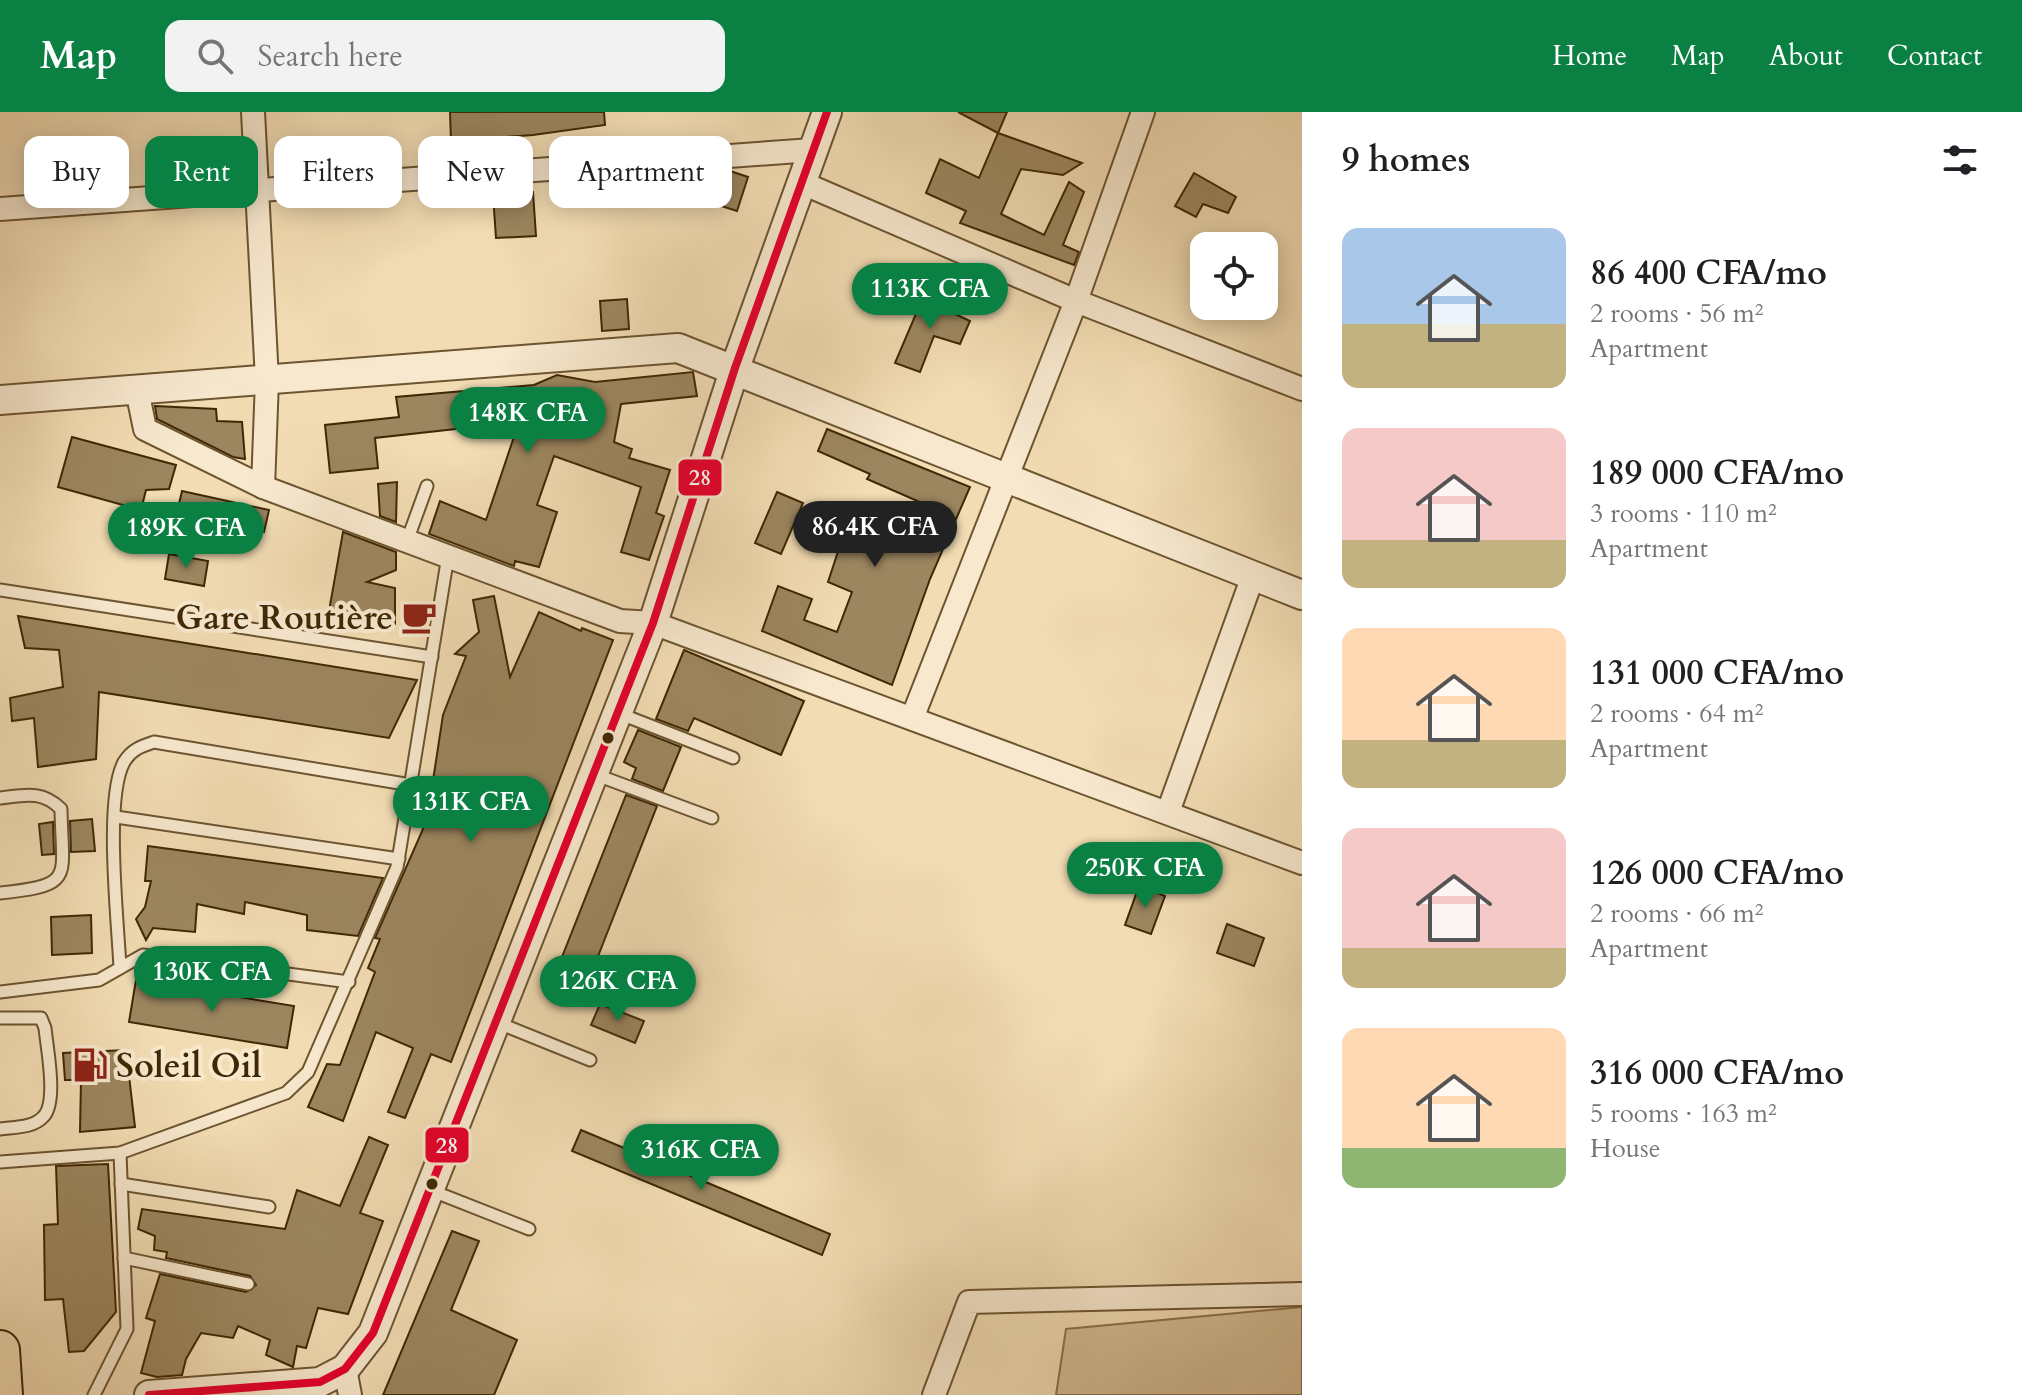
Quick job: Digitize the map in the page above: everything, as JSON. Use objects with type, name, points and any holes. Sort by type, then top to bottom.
[{"type":"highway","points":[[0,1350],[3,1395]]},
{"type":"street","points":[[253,112],[254,136]]},
{"type":"street","points":[[149,1395],[348,1382],[373,1333],[653,623],[735,368],[827,112]]},
{"type":"street","points":[[913,716],[1076,301],[1143,112]]},
{"type":"street","points":[[258,190],[812,150]]},
{"type":"street","points":[[800,182],[1076,301],[1302,389]]},
{"type":"street","points":[[0,209],[145,198]]},
{"type":"street","points":[[256,208],[267,380],[263,487]]},
{"type":"street","points":[[0,400],[678,348],[1302,595]]},
{"type":"street","points":[[137,390],[145,429],[263,487],[620,621],[653,623],[913,716],[1302,863]]},
{"type":"street","points":[[1168,812],[1253,576]]},
{"type":"street","points":[[934,1395],[969,1302],[1302,1294]]},
{"type":"lane","points":[[407,541],[427,486]]},
{"type":"lane","points":[[0,1162],[120,1153],[286,1093],[308,1072],[399,859],[448,556]]},
{"type":"lane","points":[[0,590],[432,657]]},
{"type":"lane","points":[[618,713],[733,758]]},
{"type":"lane","points":[[120,968],[114,847],[116,817],[124,763],[137,748],[154,742],[411,785]]},
{"type":"lane","points":[[594,774],[712,818]]},
{"type":"lane","points":[[0,798],[36,794],[51,799],[61,809],[62,866],[58,880],[47,888],[0,893]]},
{"type":"lane","points":[[116,817],[399,859]]},
{"type":"lane","points":[[0,992],[99,980],[143,955],[349,982]]},
{"type":"lane","points":[[0,1018],[41,1018],[45,1028],[52,1105],[43,1119],[31,1125],[0,1129]]},
{"type":"lane","points":[[496,1022],[590,1060]]},
{"type":"lane","points":[[94,1395],[127,1329],[120,1153]]},
{"type":"lane","points":[[121,1184],[269,1207]]},
{"type":"lane","points":[[430,1190],[529,1229]]},
{"type":"lane","points":[[124,1258],[248,1284]]},
{"type":"shaded area","points":[[1302,1307],[1302,1395],[1056,1395],[1066,1329]]},
{"type":"building","points":[[450,112],[604,112],[605,125],[519,136],[451,136]]},
{"type":"building","points":[[958,112],[1007,112],[998,133]]},
{"type":"building","points":[[998,133],[1082,163],[1063,175],[1021,169],[1001,214],[1044,235],[1069,182],[1084,192],[1063,245],[1079,252],[1074,265],[960,223],[966,211],[926,193],[940,159],[979,178]]},
{"type":"building","points":[[732,172],[748,177],[737,211],[728,208],[732,208]]},
{"type":"building","points":[[1194,173],[1236,197],[1228,213],[1203,204],[1196,217],[1175,206]]},
{"type":"building","points":[[533,192],[536,236],[496,238],[494,208],[533,208]]},
{"type":"building","points":[[924,295],[956,306],[953,313],[970,321],[960,344],[934,336],[920,372],[895,363]]},
{"type":"building","points":[[627,299],[629,329],[602,331],[600,301]]},
{"type":"building","points":[[693,372],[697,396],[621,404],[614,442],[632,449],[629,458],[670,470],[656,513],[664,516],[649,560],[621,552],[641,487],[554,456],[537,505],[557,512],[539,567],[515,561],[514,566],[429,534],[440,501],[486,520],[519,422],[375,438],[378,468],[330,473],[325,425],[399,417],[396,397],[534,385],[557,375],[595,382]]},
{"type":"building","points":[[155,406],[216,409],[217,421],[242,422],[245,459],[233,457],[157,419]]},
{"type":"building","points":[[827,429],[970,487],[930,579],[892,685],[762,631],[778,586],[812,599],[804,620],[837,632],[852,592],[828,582],[849,518],[915,544],[929,506],[867,479],[870,474],[818,451]]},
{"type":"building","points":[[72,437],[176,465],[169,489],[146,490],[141,510],[58,487]]},
{"type":"building","points":[[397,482],[396,522],[380,516],[378,484]]},
{"type":"building","points":[[182,491],[269,510],[264,532],[177,512]]},
{"type":"building","points":[[777,492],[803,503],[781,554],[755,543]]},
{"type":"building","points":[[343,532],[396,552],[396,570],[367,582],[395,588],[395,624],[329,611]]},
{"type":"building","points":[[169,554],[208,561],[204,586],[165,579]]},
{"type":"building","points":[[494,596],[510,677],[539,612],[581,631],[582,628],[613,640],[451,1062],[431,1054],[405,1118],[388,1112],[413,1048],[376,1032],[343,1121],[308,1107],[327,1064],[340,1065],[375,972],[368,968],[380,939],[375,938],[427,820],[443,715],[466,656],[455,654],[479,632],[473,600]]},
{"type":"building","points":[[18,616],[417,680],[389,738],[99,692],[96,759],[38,767],[34,718],[12,721],[10,698],[63,687],[59,650],[25,648]]},
{"type":"building","points":[[684,650],[804,701],[781,755],[694,718],[688,731],[656,719]]},
{"type":"building","points":[[638,730],[681,747],[663,791],[632,779],[636,768],[624,762]]},
{"type":"building","points":[[626,795],[657,806],[580,1002],[549,990]]},
{"type":"building","points":[[92,819],[95,851],[71,852],[70,821]]},
{"type":"building","points":[[53,822],[54,854],[42,855],[39,824]]},
{"type":"building","points":[[148,846],[383,878],[358,936],[307,930],[307,915],[245,902],[244,914],[197,904],[195,932],[153,928],[146,940],[136,919],[145,907],[151,881],[145,881]]},
{"type":"building","points":[[1139,886],[1165,896],[1151,934],[1125,925]]},
{"type":"building","points":[[91,915],[92,953],[52,955],[51,917]]},
{"type":"building","points":[[1227,924],[1264,938],[1254,966],[1217,953]]},
{"type":"building","points":[[136,980],[294,1006],[287,1048],[129,1022]]},
{"type":"building","points":[[600,1004],[644,1021],[635,1043],[591,1025]]},
{"type":"building","points":[[126,1050],[135,1127],[80,1132],[81,1080],[65,1080],[63,1053]]},
{"type":"building","points":[[581,1130],[830,1234],[822,1255],[572,1151]]},
{"type":"building","points":[[369,1137],[388,1145],[360,1213],[383,1221],[348,1314],[318,1308],[306,1348],[297,1346],[293,1367],[266,1355],[270,1340],[238,1326],[233,1338],[201,1333],[186,1359],[182,1375],[157,1377],[141,1373],[155,1321],[146,1318],[160,1274],[246,1292],[256,1285],[250,1276],[166,1258],[167,1252],[154,1250],[155,1236],[138,1229],[142,1209],[285,1229],[297,1190],[340,1206]]},
{"type":"building","points":[[108,1164],[116,1312],[84,1351],[69,1352],[63,1299],[45,1300],[44,1225],[58,1224],[56,1166]]},
{"type":"building","points":[[452,1231],[479,1241],[451,1310],[517,1340],[494,1395],[383,1395]]},
{"type":"transit line","name":"28","points":[[149,1395],[320,1382],[345,1369],[373,1333],[653,623],[735,368],[827,112]]},
{"type":"place","name":"Gare Routière","points":[[419,617]]},
{"type":"place","name":"Soleil Oil","points":[[90,1065]]}]
